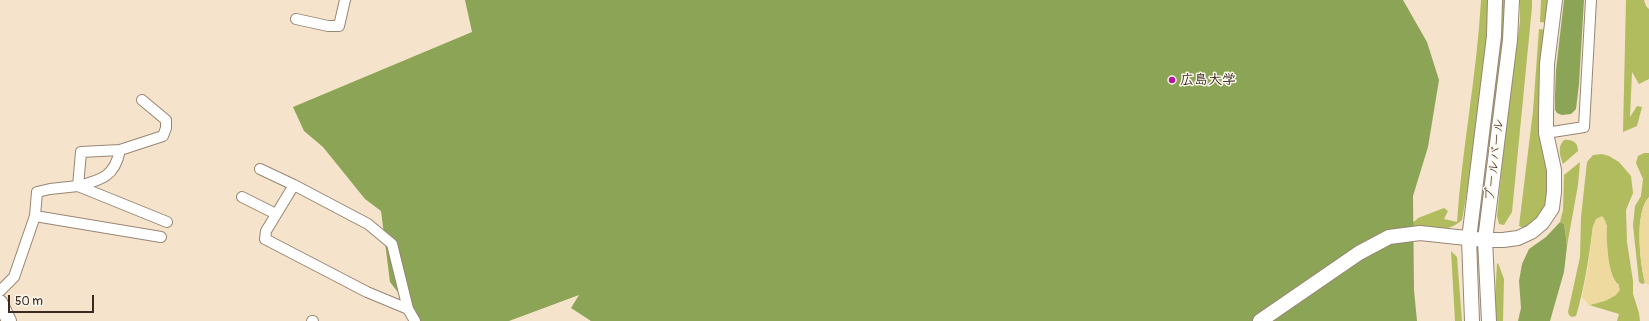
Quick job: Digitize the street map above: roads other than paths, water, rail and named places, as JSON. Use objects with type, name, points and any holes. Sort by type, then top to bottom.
[{"type":"street","points":[[296,19],[328,26],[339,26],[345,0]]},
{"type":"street","points":[[1472,321],[1469,239],[1494,36],[1495,0]]},
{"type":"street","name":"ブールバール","points":[[1489,321],[1485,240],[1510,40],[1512,0]]},
{"type":"street","points":[[1260,321],[1359,253],[1389,237],[1420,233],[1469,239],[1503,240],[1518,238],[1531,232],[1542,223],[1552,208],[1554,192],[1554,170],[1546,133],[1547,64],[1555,0]]},
{"type":"street","points":[[1546,133],[1584,128],[1591,0]]},
{"type":"street","points":[[78,186],[81,152],[120,150],[163,136],[166,128],[166,120],[142,100]]},
{"type":"street","points":[[0,291],[14,277],[35,216],[37,192],[97,182],[109,174],[118,160],[120,150]]},
{"type":"street","points":[[260,169],[368,224],[392,244],[408,309],[415,321]]},
{"type":"street","points":[[294,185],[266,231],[265,239],[367,292],[408,309]]},
{"type":"street","points":[[78,186],[167,222]]},
{"type":"street","points":[[242,196],[276,214]]},
{"type":"street","points":[[35,216],[160,237]]},
{"type":"street","points":[[0,302],[9,321]]},
{"type":"place","name":"広島大学","points":[[1172,80]]}]
